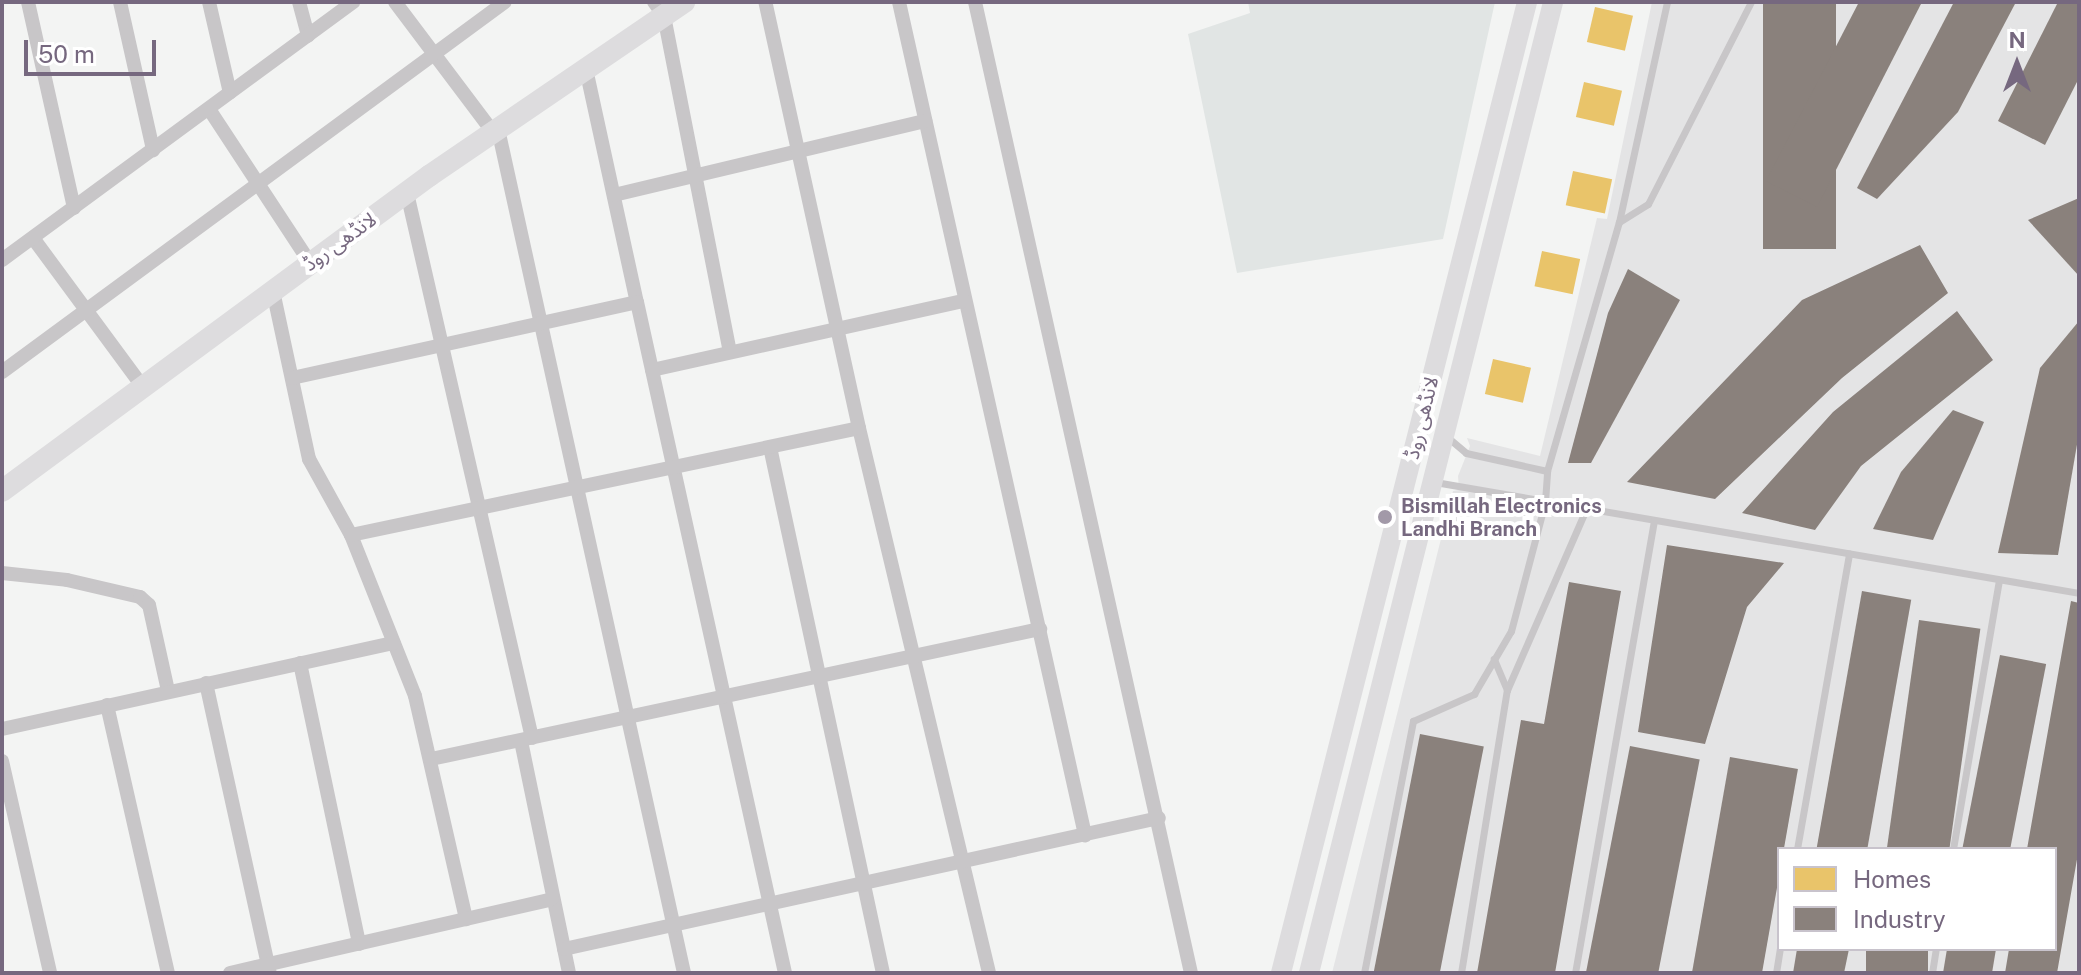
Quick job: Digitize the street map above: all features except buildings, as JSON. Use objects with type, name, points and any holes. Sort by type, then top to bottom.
[{"type":"main road","name":"لانڈھی روڈ","points":[[2,491],[407,193],[586,69],[659,9],[684,2]]},
{"type":"main road","name":"لانڈھی روڈ","points":[[1281,973],[1527,2]]},
{"type":"main road","name":"لانڈھی روڈ","points":[[1309,973],[1553,2]]},
{"type":"main road","points":[[1420,425],[1426,440],[1445,435]]},
{"type":"main road","points":[[1402,495],[1416,485],[1431,489]]},
{"type":"main road","points":[[1326,795],[1352,802]]},
{"type":"street","points":[[28,2],[74,208]]},
{"type":"street","points":[[120,2],[153,150]]},
{"type":"street","points":[[209,2],[230,93]]},
{"type":"street","points":[[299,2],[308,36]]},
{"type":"street","points":[[2,260],[353,2]]},
{"type":"street","points":[[395,2],[496,131],[684,973]]},
{"type":"street","points":[[2,372],[505,2]]},
{"type":"street","points":[[765,2],[859,428],[989,973]]},
{"type":"street","points":[[899,2],[963,301],[1085,835]]},
{"type":"street","points":[[975,2],[1159,818],[1191,973]]},
{"type":"street","points":[[659,9],[730,352]]},
{"type":"street","points":[[586,69],[721,697],[785,973]]},
{"type":"street","points":[[209,109],[311,264]]},
{"type":"street","points":[[614,195],[925,121]]},
{"type":"street","points":[[407,193],[479,512],[526,740],[552,899],[569,973]]},
{"type":"street","points":[[33,238],[143,387]]},
{"type":"street","points":[[273,291],[309,459],[351,535],[394,643],[431,759],[466,919]]},
{"type":"street","points":[[652,370],[963,301]]},
{"type":"street","points":[[292,378],[637,302]]},
{"type":"street","points":[[351,535],[479,512],[859,428]]},
{"type":"street","points":[[770,447],[883,973]]},
{"type":"street","points":[[2,573],[67,580],[140,597],[149,605],[168,691]]},
{"type":"street","points":[[431,759],[1040,629]]},
{"type":"street","points":[[2,729],[394,643]]},
{"type":"street","points":[[300,663],[359,944]]},
{"type":"street","points":[[206,683],[269,969]]},
{"type":"street","points":[[107,705],[168,973]]},
{"type":"street","points":[[2,761],[50,973]]},
{"type":"street","points":[[564,949],[1159,818]]},
{"type":"street","points":[[230,973],[269,969],[359,944],[552,899]]},
{"type":"lane","points":[[1364,973],[1413,721],[1474,694],[1511,631],[1545,502],[1547,471],[1619,222],[1667,2]]},
{"type":"lane","points":[[1619,222],[1648,204],[1751,2]]},
{"type":"lane","points":[[1445,435],[1466,453],[1547,471]]},
{"type":"lane","points":[[1431,489],[1545,502],[2079,593]]},
{"type":"lane","points":[[1461,973],[1507,690],[1586,509]]},
{"type":"lane","points":[[1575,973],[1654,521]]},
{"type":"lane","points":[[1797,847],[1849,554]]},
{"type":"lane","points":[[1953,847],[1999,580]]},
{"type":"lane","points":[[1494,659],[1507,690]]},
{"type":"lane","points":[[1776,973],[1780,951]]},
{"type":"lane","points":[[1932,973],[1936,951]]},
{"type":"shaded area","points":[[1248,2],[1495,2],[1443,239],[1237,273],[1188,34],[1250,13]]},
{"type":"shaded area","points":[[1652,2],[2079,2],[2079,973],[1332,973],[1453,491],[1459,490],[1458,476],[1470,446],[1467,438],[1540,456],[1597,218],[1607,219]]},
{"type":"place","name":"Bismillah Electronics Landhi Branch","points":[[1385,517]]}]
